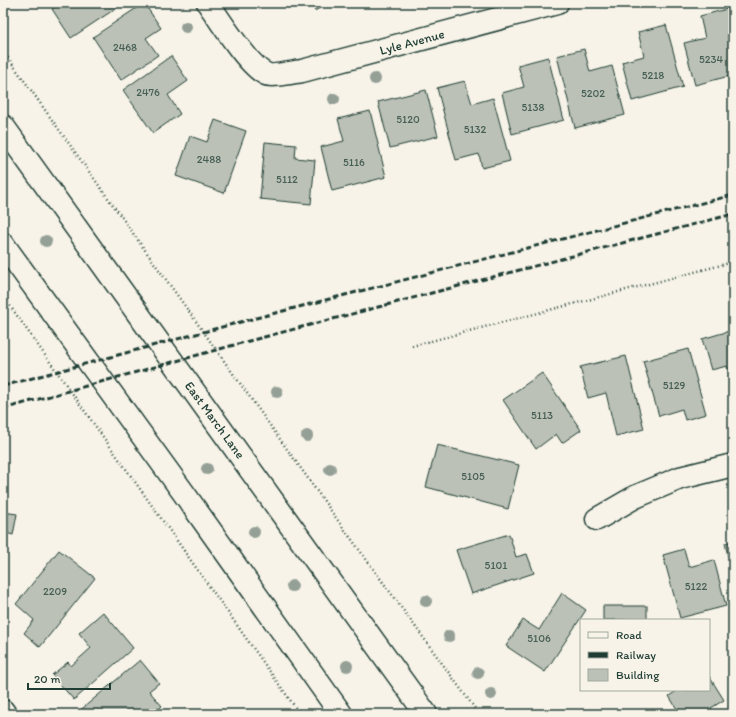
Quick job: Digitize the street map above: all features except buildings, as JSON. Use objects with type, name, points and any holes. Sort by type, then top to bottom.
[{"type":"main road","name":"Lyle Avenue","points":[[208,3],[251,62],[266,74],[284,74],[302,71],[557,3]]},
{"type":"main road","name":"East March Lane","points":[[3,126],[426,714]]},
{"type":"main road","points":[[3,244],[341,714]]},
{"type":"main road","points":[[597,519],[635,497],[680,478],[733,465]]},
{"type":"path","points":[[3,51],[339,522],[479,714]]},
{"type":"path","points":[[412,346],[733,262]]},
{"type":"path","points":[[3,296],[300,714]]},
{"type":"railway","points":[[3,386],[233,324],[733,195]]},
{"type":"railway","points":[[3,409],[245,342],[733,214]]}]
